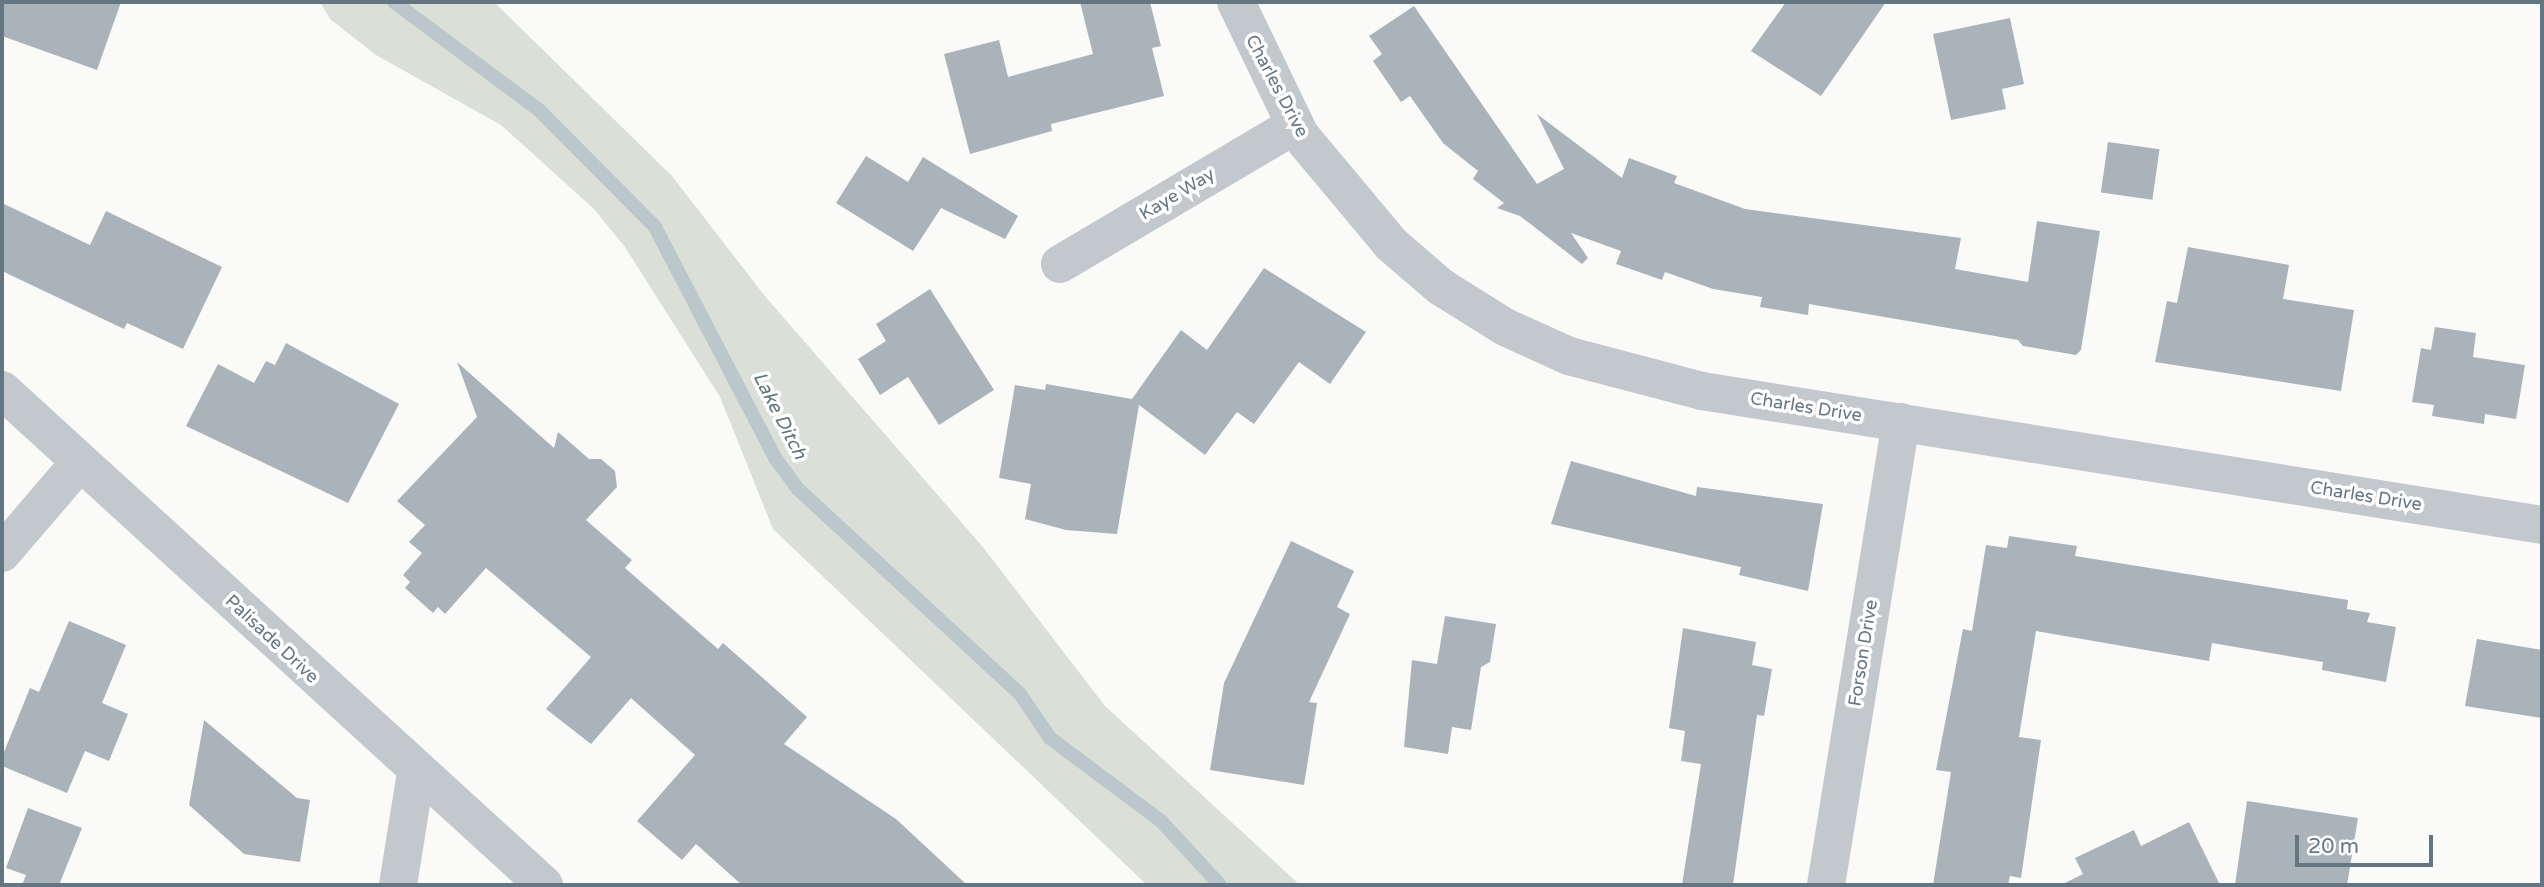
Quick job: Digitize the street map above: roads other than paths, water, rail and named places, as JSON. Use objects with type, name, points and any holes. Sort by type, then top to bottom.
[{"type":"street","name":"Charles Drive","points":[[1236,2],[1295,125],[1346,196],[1391,244],[1441,287],[1505,327],[1569,356],[1633,376],[2542,525]]},
{"type":"street","name":"Kaye Way","points":[[1060,264],[1295,125]]},
{"type":"street","name":"Palisade Drive","points":[[2,390],[416,772],[544,885]]},
{"type":"street","name":"Forson Drive","points":[[1826,885],[1901,422]]},
{"type":"street","points":[[2,553],[80,462]]},
{"type":"street","points":[[397,885],[416,772]]},
{"type":"waterway","name":"Lake Ditch","points":[[394,2],[539,110],[655,227],[776,459],[798,489],[1020,694],[1050,738],[1161,821],[1220,885]]}]
